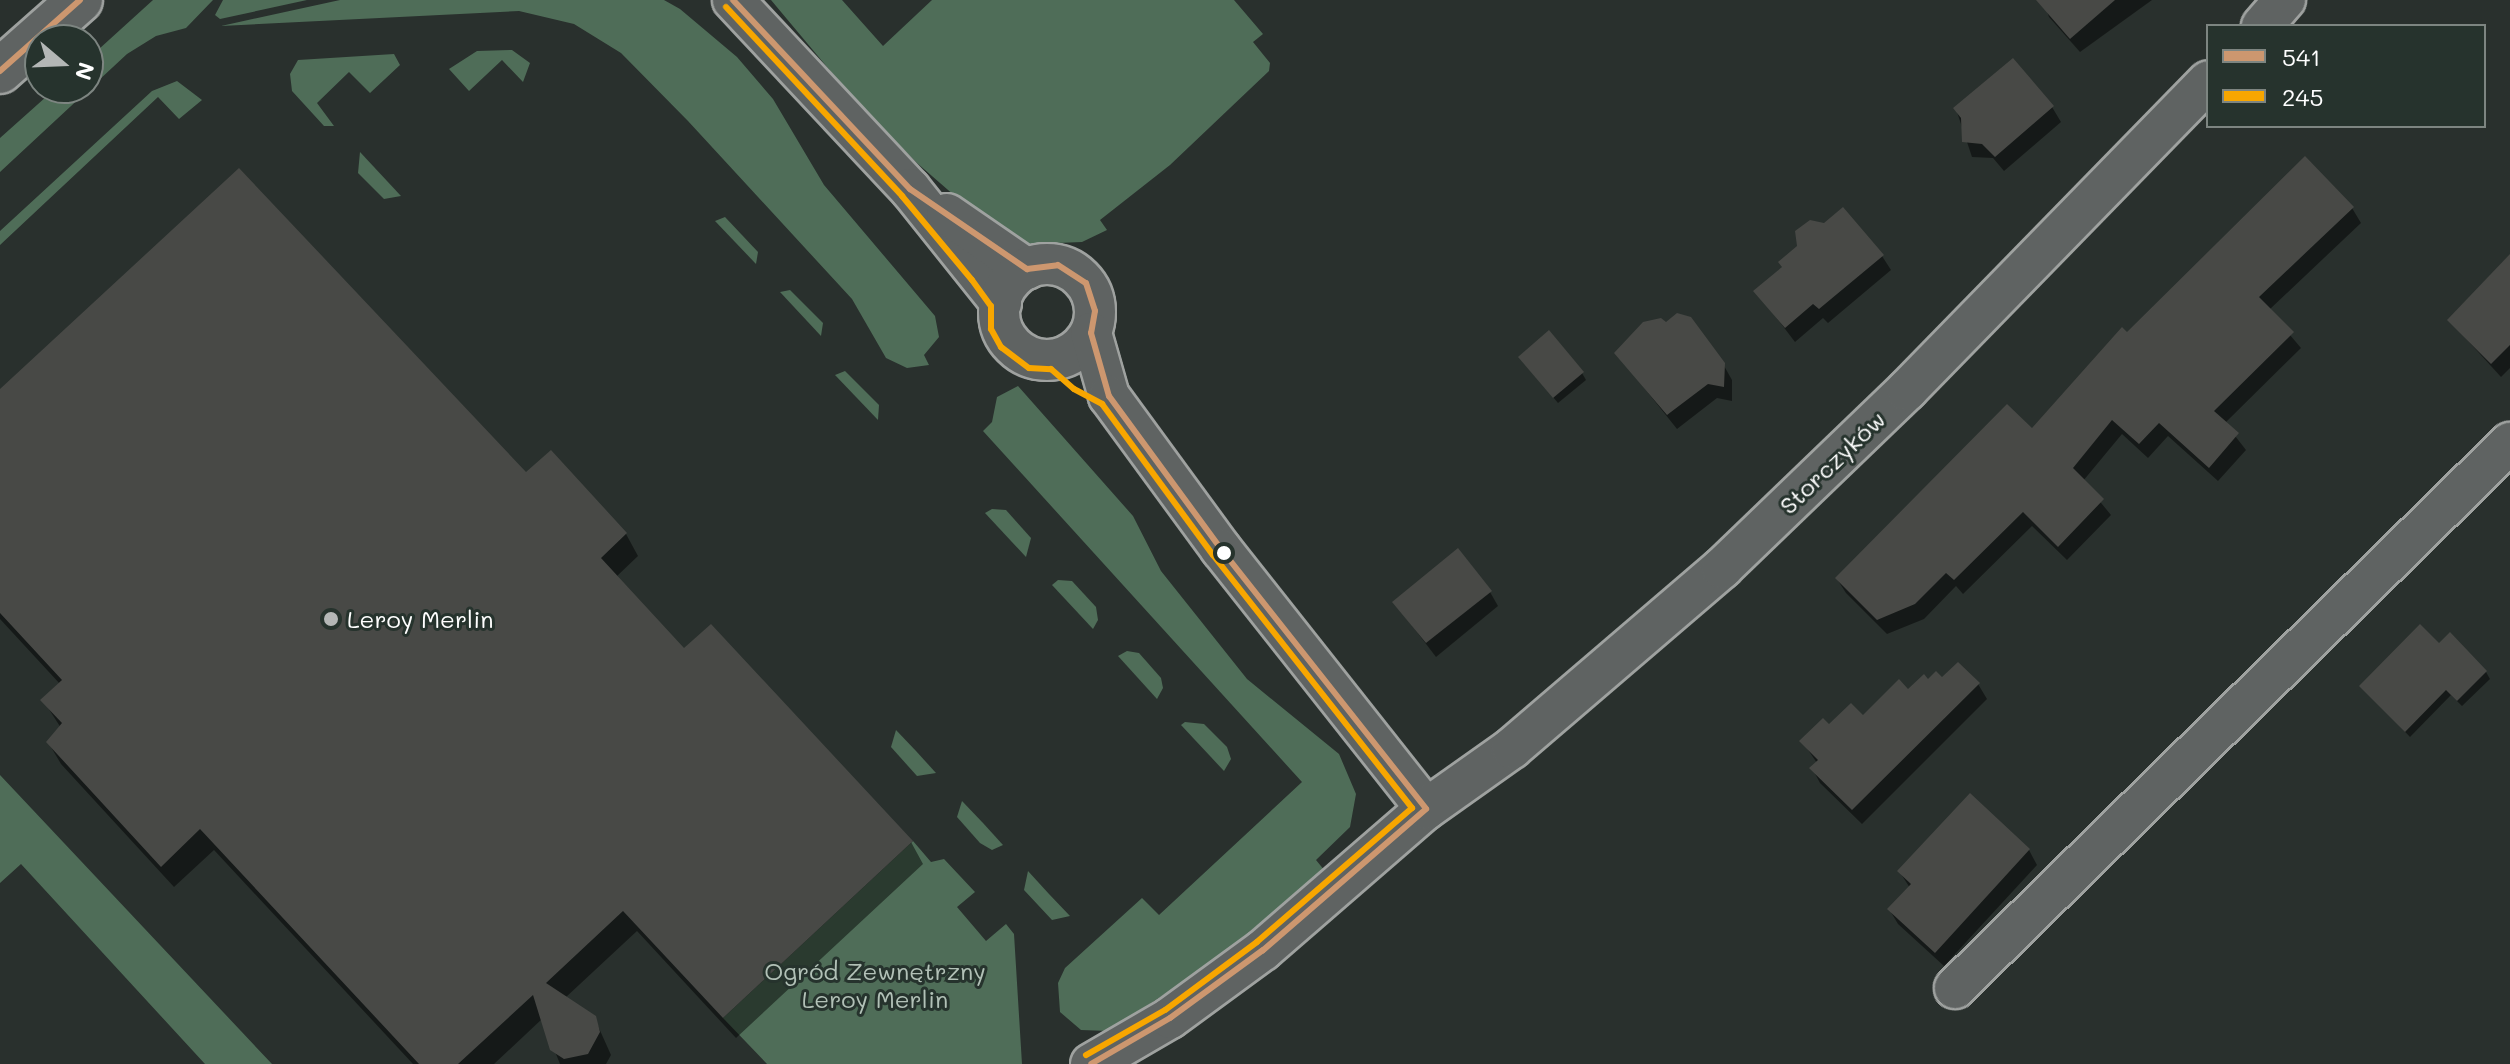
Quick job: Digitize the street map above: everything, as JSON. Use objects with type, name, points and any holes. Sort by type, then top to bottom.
[{"type":"main road","points":[[0,71],[80,0]]},
{"type":"street","points":[[733,0],[910,189],[1001,303]]},
{"type":"street","points":[[2264,24],[2285,0]]},
{"type":"street","name":"Storczyków","points":[[1091,1064],[1170,1018],[1263,950],[1426,809],[1512,748],[1722,568],[1907,390],[2206,84]]},
{"type":"street","points":[[910,189],[1027,269]]},
{"type":"street","points":[[1091,333],[1077,350],[1055,359],[1033,359],[1008,340],[1001,326],[1001,303],[1013,279],[1027,269],[1058,265],[1086,283],[1095,311],[1091,333],[1109,396],[1221,549],[1426,809]]},
{"type":"street","points":[[1055,359],[1079,381],[1109,396]]},
{"type":"street","points":[[1955,988],[2510,443]]},
{"type":"green space","points":[[153,0],[213,0],[186,28],[156,36],[127,54],[104,75],[104,44]]},
{"type":"green space","points":[[223,0],[307,0],[220,19],[215,15]]},
{"type":"green space","points":[[340,0],[664,0],[680,9],[737,57],[773,99],[824,185],[935,316],[939,337],[924,355],[929,365],[907,368],[886,358],[852,299],[688,121],[621,53],[574,24],[519,11],[221,26]]},
{"type":"green space","points":[[771,0],[842,0],[883,46],[932,0],[1234,0],[1263,34],[1253,42],[1270,63],[1269,71],[1170,165],[1100,220],[1107,230],[1082,242],[1021,243],[963,203],[917,163],[858,104]]},
{"type":"green space","points":[[512,50],[530,63],[523,82],[502,60],[469,91],[449,69],[477,51]]},
{"type":"green space","points":[[394,54],[400,65],[370,93],[349,72],[317,103],[334,126],[324,126],[292,91],[290,74],[298,60]]},
{"type":"green space","points":[[177,81],[202,100],[179,119],[158,97],[0,245],[0,231],[152,91]]},
{"type":"green space","points":[[38,104],[73,104],[0,172],[0,138]]},
{"type":"green space","points":[[360,152],[401,196],[384,199],[358,173]]},
{"type":"green space","points":[[725,217],[758,252],[756,264],[715,221]]},
{"type":"green space","points":[[790,290],[823,323],[821,336],[780,292]]},
{"type":"green space","points":[[845,371],[879,405],[878,420],[835,375]]},
{"type":"green space","points":[[1018,386],[1133,516],[1161,571],[1247,679],[1339,754],[1356,794],[1350,827],[1316,860],[1325,871],[1207,966],[1109,1031],[1081,1030],[1060,1012],[1058,983],[1065,968],[1142,898],[1159,915],[1302,782],[983,431],[992,422],[997,397]]},
{"type":"green space","points":[[992,509],[1006,510],[1031,538],[1026,557],[985,513]]},
{"type":"green space","points":[[1058,580],[1072,581],[1096,607],[1098,620],[1093,629],[1052,585]]},
{"type":"green space","points":[[1127,651],[1139,653],[1161,678],[1163,688],[1157,699],[1118,656]]},
{"type":"green space","points":[[1185,722],[1204,724],[1227,747],[1231,759],[1224,771],[1181,725]]},
{"type":"green space","points":[[896,730],[936,773],[917,776],[891,747]]},
{"type":"green space","points":[[0,775],[272,1064],[205,1064],[21,864],[0,883]]},
{"type":"green space","points":[[962,801],[1003,845],[992,850],[980,843],[957,817]]},
{"type":"green space","name":"Ogród Zewnętrzny Leroy Merlin","points":[[913,841],[931,862],[944,859],[975,892],[957,907],[986,941],[1006,924],[1014,934],[1022,1064],[767,1064],[723,1018]]},
{"type":"green space","points":[[1028,871],[1070,916],[1052,920],[1024,890]]},
{"type":"building","points":[[2036,0],[2115,0],[2070,39]]},
{"type":"building","points":[[2013,58],[2054,106],[1995,157],[1982,144],[1962,142],[1961,118],[1953,108]]},
{"type":"building","points":[[2305,156],[2354,207],[2259,297],[2294,332],[2214,411],[2239,433],[2209,468],[2159,423],[2139,444],[2112,420],[2073,468],[2104,499],[2058,547],[2023,512],[1954,580],[1946,573],[1915,604],[1877,620],[1835,578],[2007,404],[2032,428],[2122,327],[2127,332]]},
{"type":"building","name":"Leroy Merlin","points":[[239,168],[526,472],[551,450],[627,533],[601,558],[684,648],[711,624],[913,841],[723,1018],[623,911],[546,983],[596,1016],[600,1032],[588,1054],[564,1059],[550,1050],[533,995],[458,1064],[419,1064],[200,829],[161,867],[46,742],[62,723],[40,700],[62,680],[0,613],[0,389]]},
{"type":"building","points":[[1843,207],[1884,255],[1819,309],[1813,304],[1785,328],[1753,291],[1782,267],[1778,262],[1797,246],[1795,231],[1810,220],[1824,223]]},
{"type":"building","points":[[2510,254],[2510,345],[2491,364],[2447,320]]},
{"type":"building","points":[[1677,313],[1691,317],[1725,363],[1724,387],[1708,384],[1667,415],[1614,353],[1643,322],[1661,318],[1666,322]]},
{"type":"building","points":[[1549,330],[1584,372],[1553,398],[1518,357]]},
{"type":"building","points":[[1458,548],[1492,591],[1426,643],[1392,602]]},
{"type":"building","points":[[2420,624],[2439,643],[2450,632],[2487,671],[2457,701],[2446,690],[2405,732],[2359,686]]},
{"type":"building","points":[[1958,662],[1980,683],[1852,810],[1809,768],[1818,760],[1799,741],[1823,718],[1829,724],[1851,703],[1863,715],[1899,679],[1908,689],[1924,674],[1928,679],[1936,671],[1942,677]]},
{"type":"building","points":[[1970,793],[2030,849],[1935,953],[1887,909],[1911,884],[1897,871]]},
{"type":"transit line","name":"541","points":[[0,71],[80,0]]},
{"type":"transit line","name":"541","points":[[733,0],[910,189],[1027,269],[1058,265],[1086,283],[1095,311],[1091,333],[1109,396],[1221,549],[1426,809],[1263,950],[1170,1018],[1091,1064]]},
{"type":"transit line","name":"245","points":[[726,7],[902,196],[972,280],[991,306],[991,329],[1001,347],[1029,368],[1051,369],[1074,389],[1102,404],[1213,555],[1412,808],[1257,942],[1165,1010],[1086,1055]]},
{"type":"place","name":"Leroy Merlin","points":[[331,619]]}]
